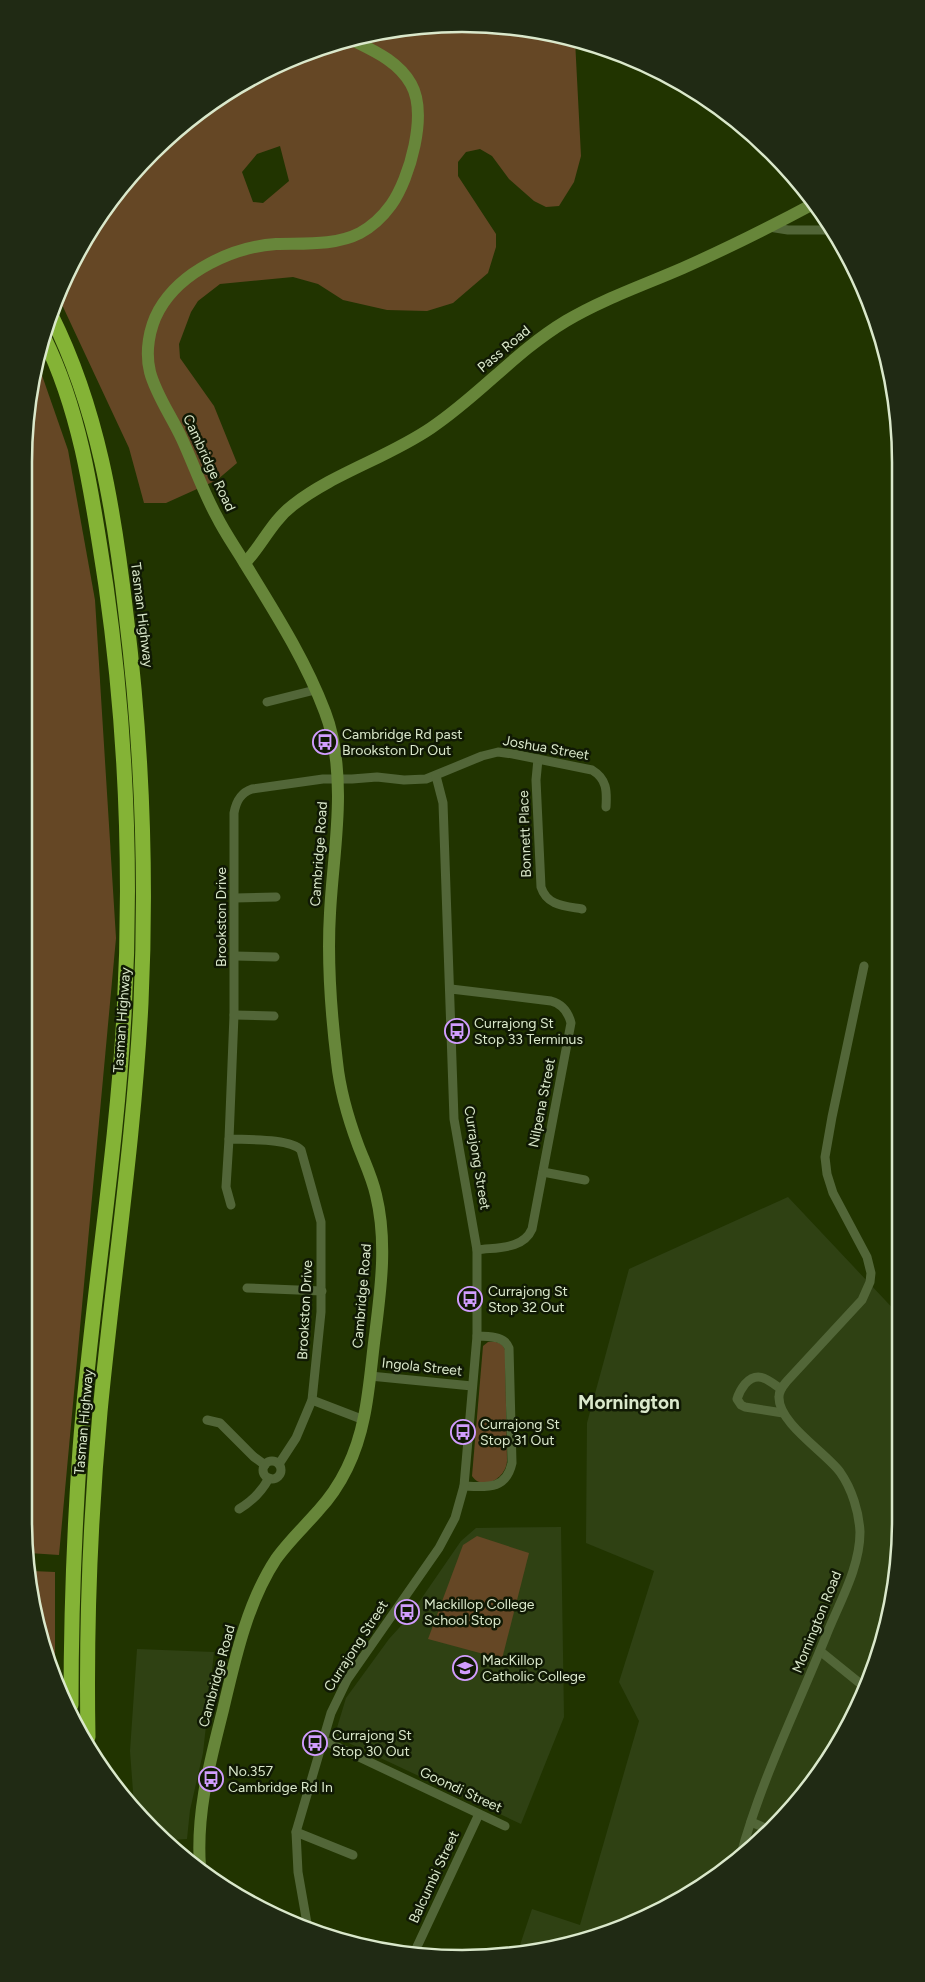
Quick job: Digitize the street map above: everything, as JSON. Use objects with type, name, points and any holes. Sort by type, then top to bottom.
[{"type":"highway","name":"Tasman Highway","points":[[55,323],[83,389],[98,437],[110,501],[124,590],[133,668],[139,746],[143,843],[144,916],[136,1072],[94,1493],[88,1594],[88,1730]]},
{"type":"highway","name":"Tasman Highway","points":[[48,347],[74,419],[90,488],[102,560],[114,646],[124,766],[126,880],[127,942],[121,1053],[80,1448],[71,1618],[71,1697]]},
{"type":"main road","name":"Cambridge Road","points":[[200,1860],[199,1829],[205,1783],[229,1684],[251,1609],[272,1564],[339,1484],[356,1447],[364,1420],[382,1259],[381,1223],[376,1194],[369,1170],[346,1109],[340,1083],[334,1027],[329,958],[329,918],[337,833],[338,779],[334,747],[327,716],[302,660],[218,520],[184,443],[156,388],[148,356],[154,318],[168,296],[182,282],[212,264],[257,246],[332,241],[352,237],[365,230],[391,206],[406,172],[418,133],[418,101],[407,77],[398,68],[387,59],[361,45]]},
{"type":"main road","name":"Pass Road","points":[[245,563],[257,550],[275,522],[292,506],[320,487],[414,439],[431,428],[466,402],[511,361],[545,334],[608,300],[684,268],[808,207]]},
{"type":"street","points":[[769,227],[824,230]]},
{"type":"street","points":[[267,702],[315,690]]},
{"type":"street","name":"Joshua Street","points":[[338,779],[377,777],[414,780],[436,776],[490,754],[505,753],[586,768],[597,773],[604,782],[607,796],[606,807]]},
{"type":"street","name":"Bonnett Place","points":[[538,759],[536,780],[541,887],[543,894],[550,902],[582,908]]},
{"type":"street","name":"Currajong Street","points":[[306,1920],[298,1872],[296,1832],[331,1713],[341,1690],[449,1531],[464,1486],[477,1336],[477,1250],[454,1119],[451,989],[443,803],[436,776]]},
{"type":"street","name":"Brookston Drive","points":[[230,1205],[226,1187],[234,1015],[235,805],[242,794],[252,789],[323,779],[338,779]]},
{"type":"street","points":[[235,898],[276,897]]},
{"type":"street","points":[[235,956],[275,957]]},
{"type":"street","points":[[780,1389],[764,1377],[755,1377],[750,1379],[740,1391],[738,1399],[741,1405],[745,1407],[783,1413],[779,1402],[780,1389],[862,1300],[870,1282],[871,1273],[867,1257],[833,1193],[827,1174],[825,1157],[864,966]]},
{"type":"street","name":"Nilpena Street","points":[[451,989],[550,1000],[562,1006],[570,1017],[570,1028],[532,1229],[527,1238],[515,1245],[477,1250]]},
{"type":"street","points":[[234,1015],[274,1016]]},
{"type":"street","name":"Brookston Drive","points":[[229,1139],[286,1142],[297,1146],[301,1150],[320,1222],[322,1291],[312,1400],[296,1438],[279,1464]]},
{"type":"street","points":[[544,1172],[585,1180]]},
{"type":"street","points":[[247,1288],[322,1291]]},
{"type":"street","points":[[464,1486],[499,1484],[508,1475],[512,1463],[509,1348],[506,1341],[500,1338],[477,1336]]},
{"type":"street","name":"Ingola Street","points":[[370,1376],[472,1386]]},
{"type":"street","points":[[312,1400],[364,1420]]},
{"type":"street","name":"Mornington Road","points":[[744,1845],[751,1822],[854,1565],[859,1541],[859,1523],[854,1502],[840,1473],[783,1413]]},
{"type":"street","points":[[207,1420],[220,1423],[254,1457],[265,1464]]},
{"type":"street","points":[[272,1461],[279,1464],[281,1470],[275,1479],[269,1478],[264,1472],[265,1464],[272,1461]]},
{"type":"street","points":[[239,1509],[248,1504],[265,1486],[269,1478]]},
{"type":"street","points":[[820,1651],[860,1683]]},
{"type":"street","name":"Goondi Street","points":[[322,1740],[506,1826]]},
{"type":"street","name":"Balcumbi Street","points":[[417,1947],[479,1814]]},
{"type":"street","points":[[751,1822],[763,1827]]},
{"type":"street","points":[[296,1832],[353,1856]]},
{"type":"shaded area","points":[[462,32],[519,36],[575,47],[581,156],[574,182],[559,206],[546,207],[534,201],[509,179],[492,156],[480,149],[466,152],[458,162],[458,176],[496,234],[496,247],[488,273],[453,303],[427,311],[387,310],[343,300],[318,284],[293,277],[220,284],[198,301],[191,312],[179,344],[180,358],[214,406],[237,463],[217,480],[166,503],[144,503],[129,448],[62,305],[90,247],[121,201],[158,158],[179,139],[224,105],[272,77],[324,55],[351,47],[406,36]],"holes":[[[280,146],[289,181],[263,203],[253,202],[242,172],[257,154]]]},
{"type":"shaded area","points":[[42,375],[68,450],[95,600],[116,938],[59,1555],[34,1553],[32,1520],[32,462],[36,406]]},
{"type":"shaded area","points":[[788,1197],[892,1307],[892,1548],[889,1576],[878,1631],[870,1658],[848,1710],[835,1734],[804,1781],[767,1824],[724,1861],[678,1892],[653,1905],[601,1927],[574,1935],[520,1946],[532,1909],[580,1925],[639,1721],[619,1682],[654,1571],[586,1543],[587,1423],[629,1269]]},
{"type":"shaded area","points":[[488,1342],[498,1343],[505,1350],[507,1461],[503,1473],[493,1481],[482,1483],[472,1476],[483,1346]]},
{"type":"shaded area","name":"MacKillop Catholic College","points":[[561,1527],[564,1717],[521,1824],[338,1738],[336,1731],[346,1698],[389,1639],[408,1618],[461,1541],[476,1528]]},
{"type":"shaded area","points":[[477,1536],[529,1553],[502,1659],[428,1639],[463,1545]]},
{"type":"shaded area","points":[[35,1571],[55,1572],[55,1658],[47,1631]]},
{"type":"shaded area","points":[[137,1649],[214,1652],[203,1753],[190,1810],[187,1839],[175,1840],[158,1824],[133,1796],[130,1751]]},
{"type":"place","name":"Cambridge Rd past Brookston Dr Out","points":[[325,742]]},
{"type":"place","name":"Currajong St Stop 33 Terminus","points":[[457,1031]]},
{"type":"place","name":"Currajong St Stop 32 Out","points":[[470,1299]]},
{"type":"place","name":"Currajong St Stop 31 Out","points":[[463,1432]]},
{"type":"place","name":"Mackillop College School Stop","points":[[407,1612]]},
{"type":"place","name":"MacKillop Catholic College","points":[[465,1668]]},
{"type":"place","name":"Currajong St Stop 30 Out","points":[[315,1743]]},
{"type":"place","name":"No.357 Cambridge Rd In","points":[[211,1779]]},
{"type":"district","name":"Mornington","points":[[629,1402]]}]
